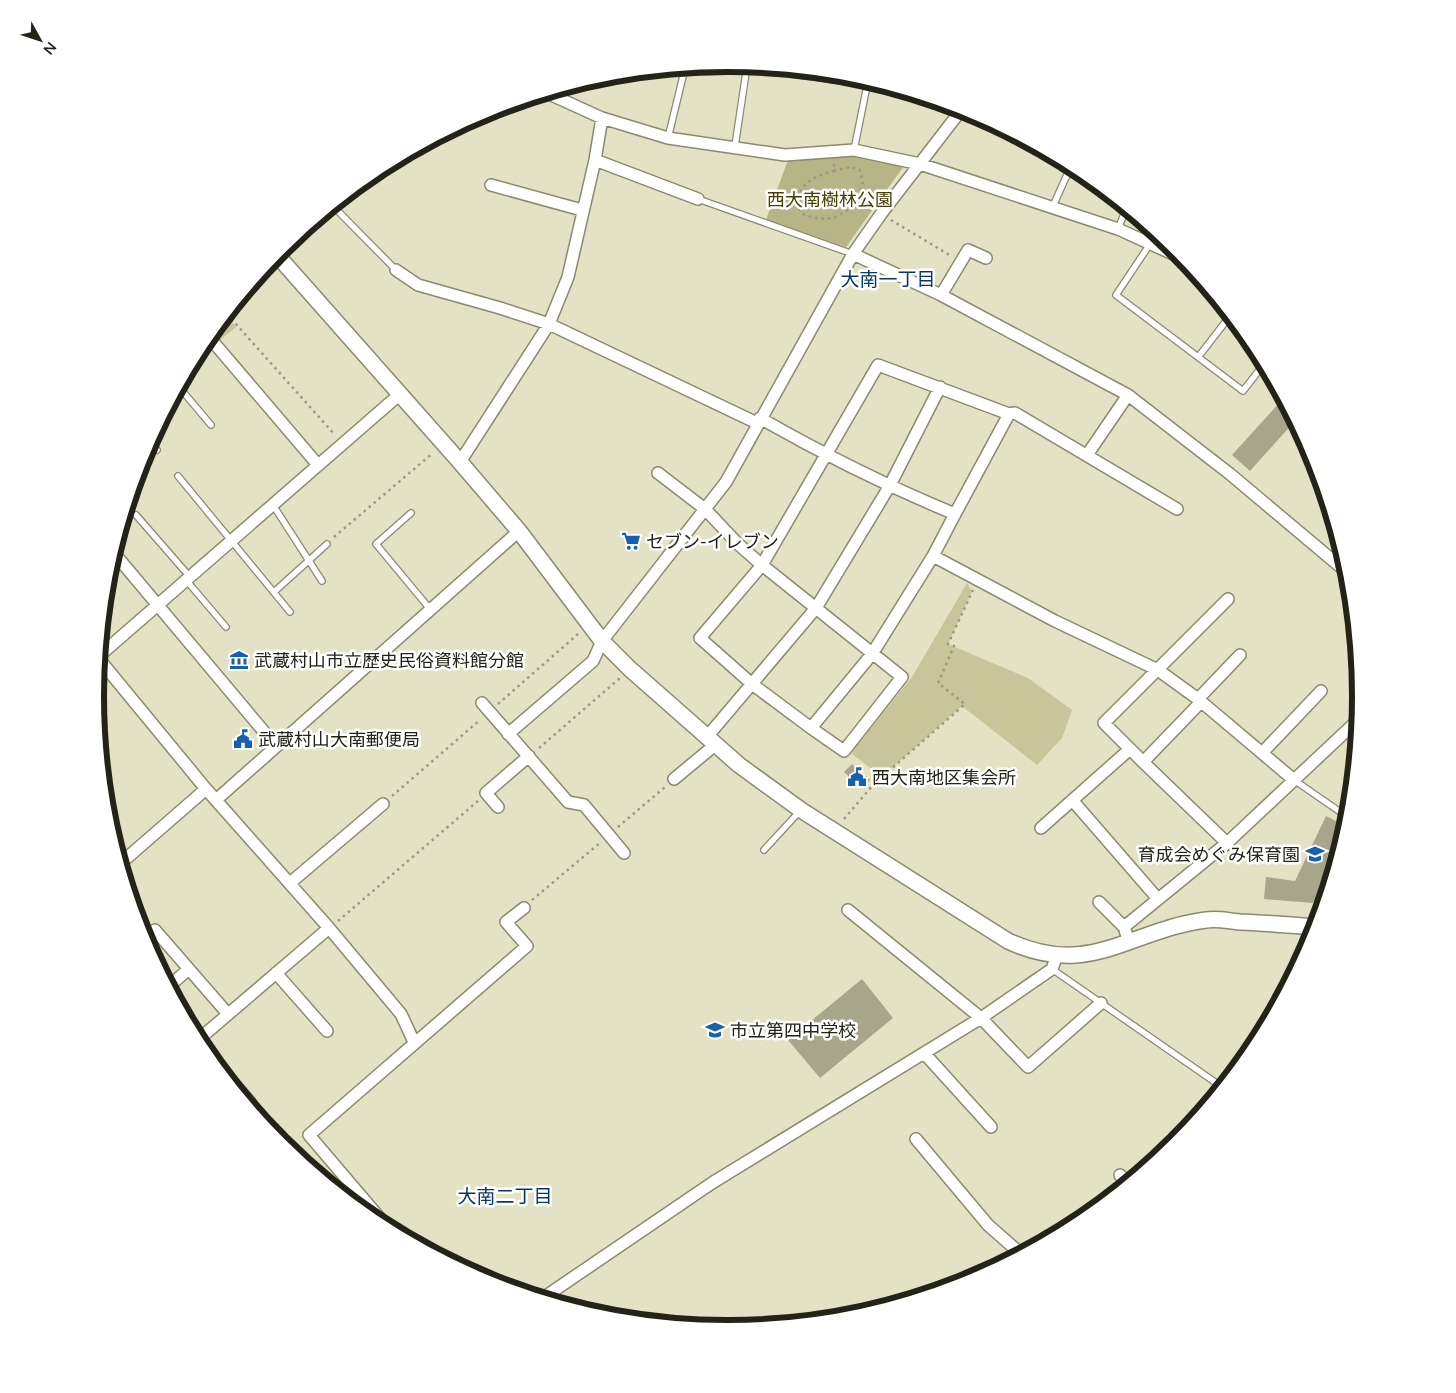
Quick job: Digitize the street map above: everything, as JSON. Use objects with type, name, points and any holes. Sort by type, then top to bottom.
[{"type":"street","points":[[556,97],[602,118],[668,138],[735,146],[785,155],[854,150],[920,164],[1053,206],[1118,229],[1164,250]]},
{"type":"street","points":[[508,734],[594,661],[602,641],[726,482],[853,254],[957,116]]},
{"type":"street","points":[[460,462],[549,324],[568,277],[595,160],[602,118]]},
{"type":"street","points":[[595,160],[698,199]]},
{"type":"street","points":[[491,185],[582,210]]},
{"type":"street","points":[[941,295],[968,250],[986,258]]},
{"type":"street","points":[[853,254],[941,295],[1128,395],[1230,474],[1338,564]]},
{"type":"street","points":[[282,261],[519,531],[602,641],[630,669],[711,742],[801,810],[1008,941],[1054,962]]},
{"type":"street","points":[[396,270],[418,285],[549,324],[759,421],[889,487],[954,514]]},
{"type":"street","points":[[215,344],[318,465]]},
{"type":"street","points":[[658,473],[705,508],[738,544],[762,565],[902,678],[844,751],[752,684],[700,638],[762,565],[878,365],[1009,414],[1015,414],[1088,455],[1177,509]]},
{"type":"street","points":[[674,779],[711,742],[752,684],[816,608],[889,487],[940,387]]},
{"type":"street","points":[[105,651],[400,394]]},
{"type":"street","points":[[1088,455],[1128,395]]},
{"type":"street","points":[[811,728],[872,654],[932,556],[1009,414]]},
{"type":"street","points":[[216,800],[519,531]]},
{"type":"street","points":[[932,556],[1055,621],[1158,670],[1200,700],[1294,780]]},
{"type":"street","points":[[119,559],[276,746]]},
{"type":"street","points":[[1227,843],[1104,723],[1228,599]]},
{"type":"street","points":[[1143,762],[1240,655]]},
{"type":"street","points":[[105,664],[206,789],[290,883],[401,1014],[414,1042]]},
{"type":"street","points":[[1262,753],[1321,691]]},
{"type":"street","points":[[482,703],[568,802],[584,805],[624,853]]},
{"type":"street","points":[[1124,927],[1227,843],[1351,725]]},
{"type":"street","points":[[1041,828],[1130,749]]},
{"type":"street","points":[[498,807],[486,793],[529,756]]},
{"type":"street","points":[[125,859],[206,789]]},
{"type":"street","points":[[1073,801],[1158,899]]},
{"type":"street","points":[[290,883],[383,804]]},
{"type":"street","points":[[1099,902],[1124,927],[1129,942]]},
{"type":"street","points":[[371,1208],[308,1135],[527,946],[506,922],[524,908]]},
{"type":"street","points":[[848,910],[981,1018],[1028,1067],[1101,1003]]},
{"type":"street","points":[[553,1295],[712,1183],[981,1018],[1054,962],[1094,954],[1164,928],[1208,919],[1308,926]]},
{"type":"street","points":[[204,1035],[329,928]]},
{"type":"street","points":[[155,930],[228,1014]]},
{"type":"street","points":[[174,982],[189,969]]},
{"type":"street","points":[[276,973],[327,1031]]},
{"type":"street","points":[[924,1052],[992,1127]]},
{"type":"street","points":[[916,1138],[988,1225],[1016,1250]]},
{"type":"lane","points":[[735,146],[746,73]]},
{"type":"lane","points":[[668,138],[683,74]]},
{"type":"lane","points":[[854,150],[866,88]]},
{"type":"lane","points":[[1053,206],[1068,173]]},
{"type":"lane","points":[[698,199],[853,254]]},
{"type":"lane","points":[[337,210],[396,270]]},
{"type":"lane","points":[[1118,229],[1124,214]]},
{"type":"lane","points":[[1150,244],[1116,295],[1243,391],[1259,370]]},
{"type":"lane","points":[[1198,356],[1226,321]]},
{"type":"lane","points":[[183,392],[211,425]]},
{"type":"lane","points":[[178,476],[290,612]]},
{"type":"lane","points":[[272,505],[322,581]]},
{"type":"lane","points":[[411,513],[376,544],[430,609]]},
{"type":"lane","points":[[136,515],[226,627]]},
{"type":"lane","points":[[274,592],[327,544]]},
{"type":"lane","points":[[1294,780],[1341,812]]},
{"type":"lane","points":[[764,850],[801,810]]},
{"type":"lane","points":[[1054,962],[1101,1003],[1217,1083]]},
{"type":"path","points":[[833,153],[834,171]]},
{"type":"path","points":[[851,167],[860,170],[863,184],[859,195],[852,205],[840,215],[827,220],[814,219],[801,213],[797,204],[801,189],[811,179],[834,171],[851,167]]},
{"type":"path","points":[[859,195],[882,213],[960,262]]},
{"type":"path","points":[[231,319],[342,444]]},
{"type":"path","points":[[327,544],[443,444]]},
{"type":"path","points":[[834,830],[873,785],[965,704],[938,683],[954,646],[948,644],[978,579]]},
{"type":"path","points":[[529,756],[630,669]]},
{"type":"path","points":[[329,928],[486,793]]},
{"type":"shaded area","points":[[231,320],[236,327],[210,348]]},
{"type":"shaded area","points":[[967,583],[972,591],[948,644],[1028,678],[1072,710],[1062,738],[1037,765],[962,706],[882,777],[851,753],[912,677]]},
{"type":"green space","name":"西大南樹林公園","points":[[846,156],[885,159],[906,163],[846,247],[766,220],[788,160]]},
{"type":"building","points":[[1279,404],[1290,426],[1250,471],[1232,455]]},
{"type":"building","points":[[852,764],[870,780],[862,788],[844,772]]},
{"type":"building","points":[[1326,816],[1339,823],[1324,880],[1313,903],[1264,899],[1266,877],[1295,881]]},
{"type":"building","points":[[862,979],[893,1018],[820,1078],[788,1040]]},
{"type":"place","name":"セブン-イレブン","points":[[631,541]]},
{"type":"place","name":"武蔵村山市立歴史民俗資料館分館","points":[[239,660]]},
{"type":"place","name":"武蔵村山大南郵便局","points":[[243,739]]},
{"type":"place","name":"西大南地区集会所","points":[[857,777]]},
{"type":"place","name":"育成会めぐみ保育園","points":[[1315,854]]},
{"type":"place","name":"市立第四中学校","points":[[715,1030]]},
{"type":"district","name":"大南一丁目","points":[[888,278]]},
{"type":"district","name":"大南二丁目","points":[[505,1195]]}]
